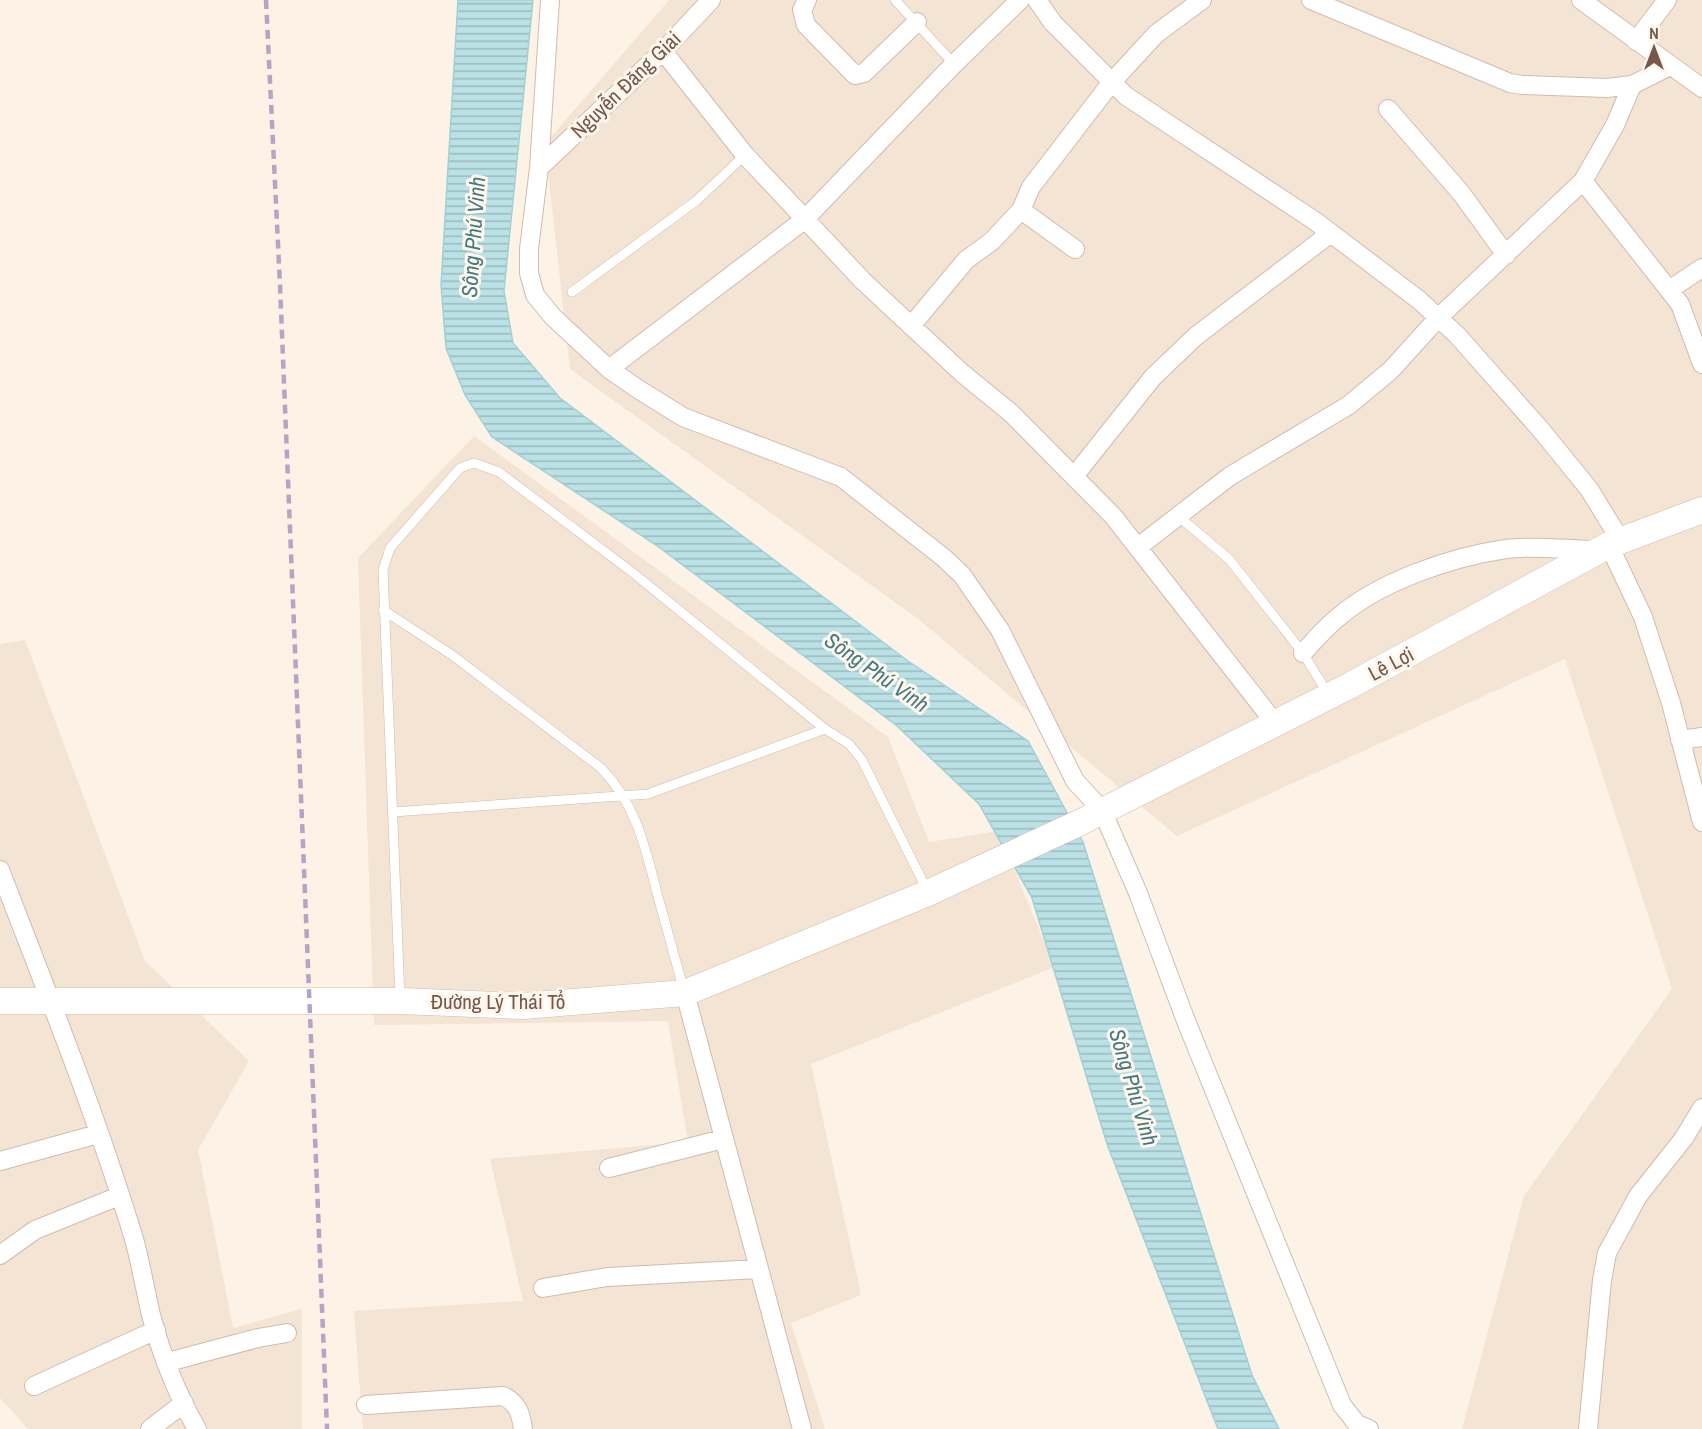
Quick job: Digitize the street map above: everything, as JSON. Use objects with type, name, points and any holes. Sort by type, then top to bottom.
[{"type":"main road","name":"Lê Lợi","points":[[971,873],[1091,816],[1329,696],[1610,545],[1702,510]]},
{"type":"main road","name":"Đường Lý Thái Tổ","points":[[0,1001],[401,1002],[523,1006],[685,993],[928,893],[971,873]]},
{"type":"street","points":[[550,0],[539,168],[529,249],[529,273],[535,295],[553,317],[609,369],[683,417],[841,477],[944,558],[962,575],[1000,630],[1091,816],[1138,893],[1186,1021],[1342,1405],[1357,1424],[1369,1429]]},
{"type":"street","name":"Nguyễn Đăng Giai","points":[[539,168],[663,51],[711,0]]},
{"type":"street","points":[[807,0],[802,10],[806,26],[855,75],[864,74],[917,22]]},
{"type":"street","points":[[609,369],[804,220],[954,63],[1020,0]]},
{"type":"street","points":[[1037,0],[1053,22],[1126,96],[1331,233],[1419,300],[1568,462],[1589,489],[1610,545],[1643,617],[1702,822]]},
{"type":"street","points":[[911,326],[966,260],[992,241],[1021,210],[1031,187],[1111,83],[1156,34],[1202,0]]},
{"type":"street","points":[[1311,0],[1510,83],[1589,89],[1632,85],[1670,66]]},
{"type":"street","points":[[1581,0],[1702,88]]},
{"type":"street","points":[[1636,41],[1667,0]]},
{"type":"street","points":[[663,51],[745,155],[862,281],[962,373],[1011,413],[1075,475],[1113,516],[1275,723]]},
{"type":"street","points":[[1138,547],[1230,476],[1349,405],[1391,370],[1438,318],[1583,181],[1618,118],[1632,85]]},
{"type":"street","points":[[1388,109],[1461,193],[1506,255]]},
{"type":"street","points":[[1583,181],[1680,304],[1702,364]]},
{"type":"street","points":[[1021,210],[1075,249]]},
{"type":"street","points":[[1075,475],[1153,377],[1196,336],[1331,233]]},
{"type":"street","points":[[1669,290],[1702,268]]},
{"type":"street","points":[[1303,652],[1335,619],[1369,596],[1402,579],[1465,559],[1508,549],[1610,545]]},
{"type":"street","points":[[1680,740],[1702,737]]},
{"type":"street","points":[[0,870],[98,1134],[134,1241],[156,1330],[184,1403],[197,1429]]},
{"type":"street","points":[[685,993],[802,1429]]},
{"type":"street","points":[[1588,1429],[1602,1280],[1608,1253],[1638,1196],[1684,1138],[1702,1108]]},
{"type":"street","points":[[0,1161],[98,1134]]},
{"type":"street","points":[[609,1168],[723,1139]]},
{"type":"street","points":[[0,1255],[35,1230],[119,1196]]},
{"type":"street","points":[[543,1288],[607,1277],[758,1269]]},
{"type":"street","points":[[34,1386],[156,1330]]},
{"type":"street","points":[[168,1362],[258,1338],[287,1334]]},
{"type":"street","points":[[366,1405],[503,1396],[512,1400],[518,1409],[523,1429]]},
{"type":"street","points":[[150,1429],[184,1403]]},
{"type":"lane","points":[[895,0],[954,63]]},
{"type":"lane","points":[[572,292],[696,201],[745,155]]},
{"type":"lane","points":[[401,1002],[383,570],[390,548],[460,468],[474,463],[487,465],[499,472],[632,572],[825,729],[849,744],[862,760],[928,893]]},
{"type":"lane","points":[[1178,516],[1229,559],[1303,652],[1329,696]]},
{"type":"lane","points":[[383,610],[452,655],[602,768],[625,797],[641,832],[685,993]]},
{"type":"lane","points":[[393,812],[625,797],[666,789],[825,729]]},
{"type":"shaded area","points":[[669,0],[1702,0],[1702,1429],[1462,1429],[1524,1196],[1672,989],[1565,659],[1177,836],[917,618],[570,369],[545,144]]},
{"type":"shaded area","points":[[474,436],[888,737],[929,842],[998,831],[1055,967],[811,1064],[861,1295],[791,1323],[825,1429],[363,1429],[354,1311],[523,1301],[490,1159],[688,1142],[668,1021],[374,1025],[358,558]]},
{"type":"shaded area","points":[[25,640],[145,961],[249,1061],[198,1150],[233,1328],[302,1309],[302,1429],[28,1429],[0,1398],[0,644]]},
{"type":"water","name":"Sông Phú Vinh","points":[[458,0],[533,0],[504,291],[513,343],[560,398],[908,661],[1028,741],[1083,842],[1252,1375],[1279,1429],[1218,1429],[1107,1144],[1032,898],[979,804],[897,726],[656,545],[492,437],[465,395],[446,348],[441,285]]},
{"type":"railway","points":[[266,0],[280,285],[327,1429]]}]
